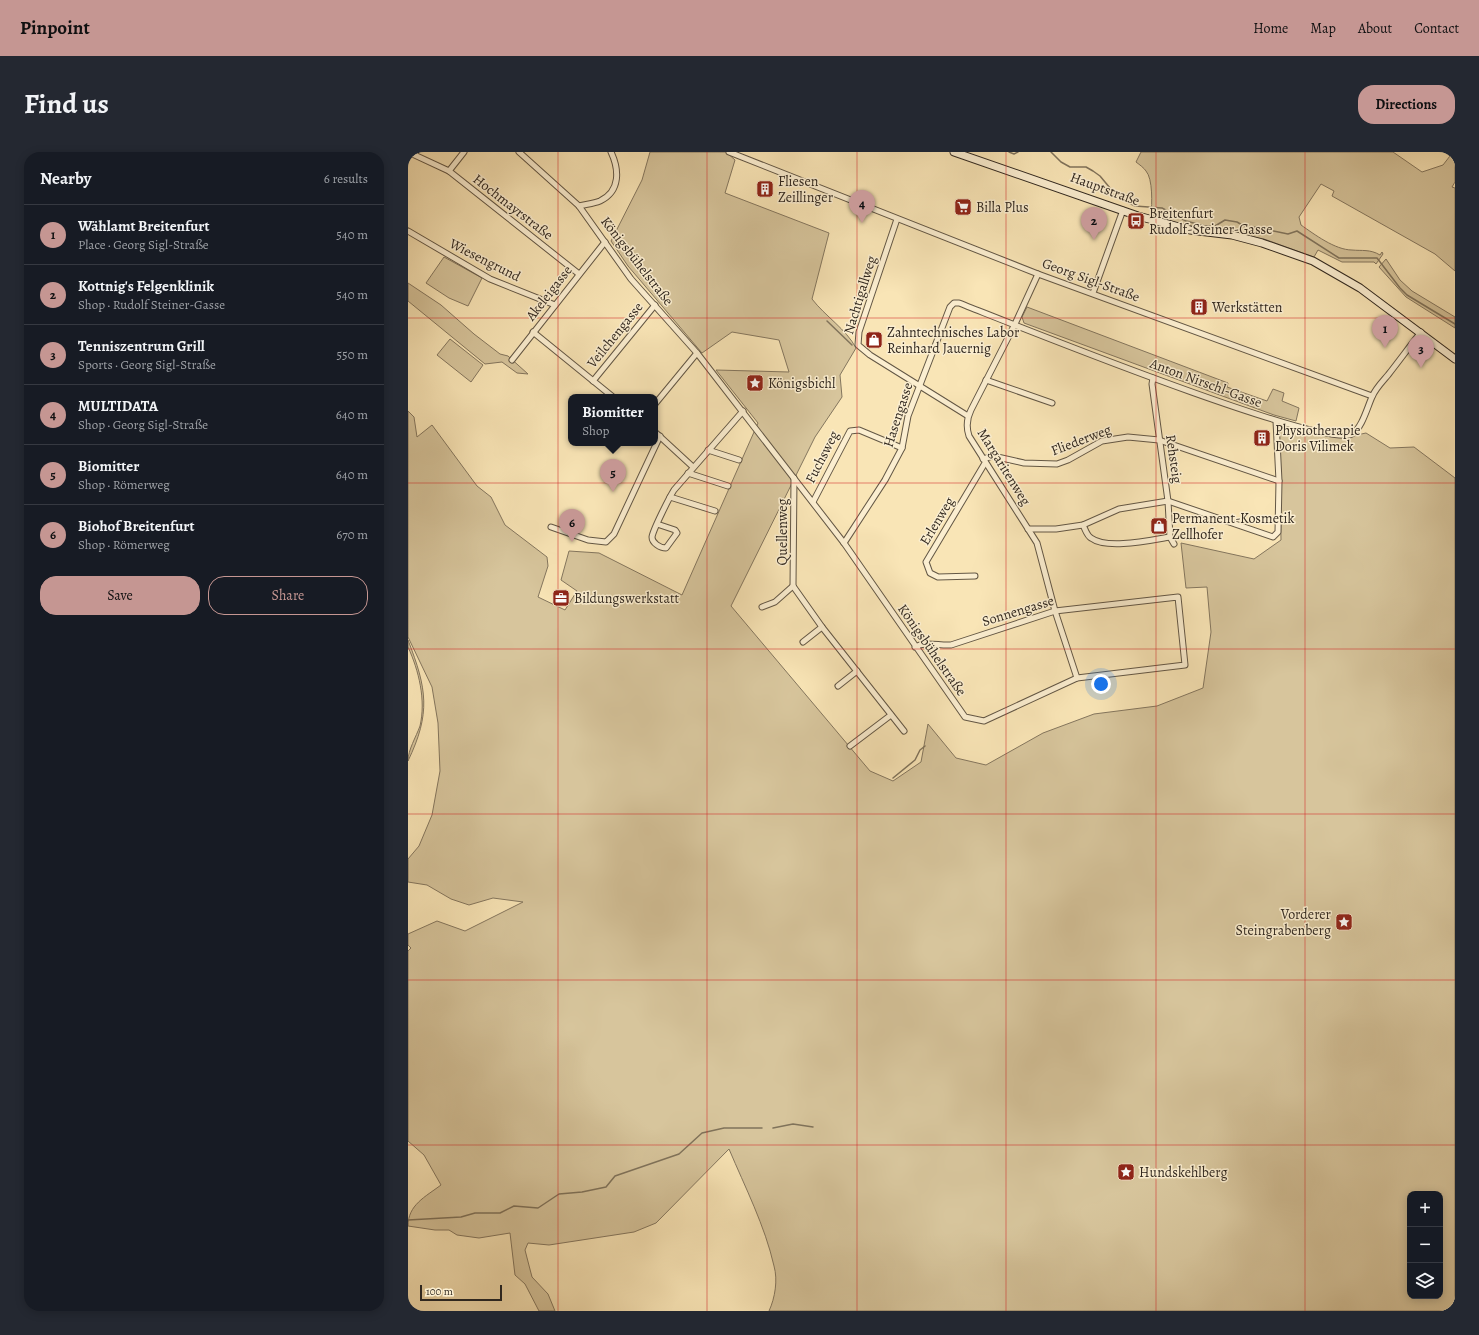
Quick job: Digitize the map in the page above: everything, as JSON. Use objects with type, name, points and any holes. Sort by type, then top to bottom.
[{"type":"main road","name":"Hauptstraße","points":[[954,152],[1123,210],[1190,230],[1232,235],[1262,243],[1313,261],[1349,281],[1421,332],[1455,359]]},
{"type":"street","name":"Hochmayrstraße","points":[[408,152],[449,171],[579,274]]},
{"type":"street","points":[[449,171],[464,152]]},
{"type":"street","name":"Königsbühelstraße","points":[[519,152],[579,206],[631,279],[697,353],[743,411],[844,543],[965,717],[984,721],[1077,678],[1185,665]]},
{"type":"street","points":[[579,206],[599,201],[606,197],[615,185],[618,172],[611,152]]},
{"type":"street","name":"Georg Sigl-Straße","points":[[729,152],[1038,274],[1372,396]]},
{"type":"street","points":[[1093,293],[1123,210]]},
{"type":"street","name":"Nachtigallweg","points":[[897,219],[857,341],[860,349],[968,416]]},
{"type":"street","name":"Wiesengrund","points":[[408,231],[490,278],[555,305]]},
{"type":"street","name":"Akeleigasse","points":[[512,360],[605,242]]},
{"type":"street","name":"Margaritenweg","points":[[1038,274],[1015,324],[968,416],[968,436],[1037,543],[1055,611],[1077,678]]},
{"type":"street","name":"Hasengasse","points":[[844,543],[885,480],[902,448],[908,416],[950,307],[954,303],[959,303],[1015,324]]},
{"type":"street","name":"Veilchengasse","points":[[593,381],[655,305]]},
{"type":"street","name":"Anton Nirschl-Gasse","points":[[1015,324],[1153,378],[1276,421],[1326,434],[1347,436],[1353,433],[1358,428],[1372,396]]},
{"type":"street","points":[[533,332],[609,394]]},
{"type":"street","points":[[1372,396],[1421,332]]},
{"type":"street","points":[[658,400],[697,353]]},
{"type":"street","name":"Rehsteig","points":[[1153,378],[1152,384],[1168,501],[1170,537],[1174,544]]},
{"type":"street","points":[[986,380],[1052,404]]},
{"type":"street","points":[[657,524],[676,530],[676,533],[666,548],[661,547],[652,539],[657,524],[670,497],[693,467],[743,411]]},
{"type":"street","points":[[1028,529],[1056,529],[1082,525],[1119,509],[1168,501],[1272,537],[1278,532],[1279,481],[1276,421]]},
{"type":"street","name":"Fuchsweg","points":[[813,502],[850,431],[859,430],[902,448]]},
{"type":"street","points":[[658,440],[660,436],[693,467]]},
{"type":"street","name":"Fliederweg","points":[[984,461],[993,456],[1024,463],[1051,464],[1068,460],[1106,440],[1128,437],[1159,440],[1279,481]]},
{"type":"street","points":[[551,527],[588,540],[606,542],[614,534],[655,446]]},
{"type":"street","points":[[708,450],[739,460]]},
{"type":"street","name":"Erlenweg","points":[[975,576],[938,578],[930,573],[926,562],[984,461]]},
{"type":"street","points":[[688,473],[728,486]]},
{"type":"street","name":"Quellenweg","points":[[794,478],[793,586],[822,627],[904,732]]},
{"type":"street","points":[[670,497],[715,511]]},
{"type":"street","points":[[1082,525],[1090,538],[1103,543],[1123,543],[1170,537]]},
{"type":"street","name":"Quellenweg","points":[[762,607],[775,602],[793,586]]},
{"type":"street","name":"Sonnengasse","points":[[915,647],[920,644],[951,645],[1055,611],[1178,597],[1185,665]]},
{"type":"street","points":[[804,642],[822,627]]},
{"type":"street","points":[[838,686],[857,671]]},
{"type":"street","points":[[850,746],[891,715]]},
{"type":"shaded area","points":[[650,152],[726,152],[735,160],[725,193],[829,233],[812,299],[847,335],[856,348],[840,375],[842,397],[815,437],[731,606],[870,771],[893,781],[921,762],[928,724],[956,758],[986,765],[1043,733],[1094,714],[1157,706],[1203,688],[1211,632],[1207,587],[1186,588],[1181,543],[1254,559],[1281,540],[1279,425],[1343,438],[1366,433],[1390,448],[1414,447],[1455,478],[1455,1311],[769,1311],[775,1289],[776,1277],[774,1266],[760,1221],[729,1149],[656,1223],[634,1232],[549,1245],[528,1243],[525,1250],[532,1277],[548,1294],[555,1311],[539,1311],[525,1284],[515,1275],[510,1233],[479,1238],[457,1235],[449,1230],[435,1230],[408,1226],[411,1212],[418,1202],[441,1185],[424,1155],[408,1141],[408,951],[411,948],[408,945],[408,934],[437,921],[465,931],[523,902],[493,898],[469,905],[451,899],[427,885],[408,882],[408,859],[419,846],[432,815],[440,771],[438,723],[432,687],[408,637],[408,411],[414,417],[417,437],[432,425],[477,486],[491,497],[505,525],[547,557],[548,566],[538,597],[565,610],[577,591],[561,580],[569,551],[599,553],[682,595],[758,423],[716,370],[789,372],[779,340],[732,332],[702,353],[628,266],[611,241],[642,180]]},
{"type":"shaded area","points":[[1141,152],[1393,152],[1422,172],[1443,165],[1453,152],[1455,152],[1455,182],[1452,187],[1455,188],[1455,271],[1435,254],[1332,196],[1334,191],[1321,184],[1299,217],[1301,225],[1325,241],[1345,249],[1369,251],[1380,255],[1382,252],[1383,254],[1376,264],[1374,262],[1342,262],[1318,250],[1314,257],[1264,239],[1232,232],[1191,227],[1151,215],[1152,192],[1150,180],[1142,166],[1136,162]]},
{"type":"shaded area","points":[[444,257],[482,278],[468,306],[449,298],[426,283]]},
{"type":"shaded area","points":[[1386,259],[1400,280],[1412,291],[1455,317],[1455,328],[1406,297],[1379,267]]},
{"type":"shaded area","points":[[408,283],[441,305],[474,334],[500,354],[508,356],[528,374],[517,373],[502,362],[485,364],[408,301]]},
{"type":"shaded area","points":[[1027,307],[1228,383],[1227,387],[1267,401],[1273,389],[1284,393],[1282,401],[1299,408],[1296,421],[1274,415],[1024,323],[1022,317]]},
{"type":"shaded area","points":[[450,339],[483,365],[471,382],[437,355]]},
{"type":"shaded area","points":[[408,640],[419,673],[424,701],[423,715],[420,729],[408,761],[411,748],[420,726],[422,716],[422,696],[418,676],[408,647]]},
{"type":"waterway","points":[[1009,152],[1014,154],[1018,152]]},
{"type":"waterway","points":[[1051,152],[1061,162],[1070,167],[1086,167],[1093,171],[1100,176],[1110,188],[1113,195],[1135,206],[1162,208],[1186,221],[1205,226],[1215,226],[1225,220],[1237,222],[1249,229],[1255,227],[1288,234],[1297,231],[1339,258],[1377,258],[1407,295],[1455,324]]},
{"type":"waterway","points":[[827,321],[852,345]]},
{"type":"waterway","points":[[893,778],[915,760],[920,750],[925,746]]},
{"type":"waterway","points":[[773,1128],[793,1124],[813,1127]]},
{"type":"waterway","points":[[408,1220],[461,1217],[475,1213],[500,1213],[514,1206],[538,1208],[559,1194],[582,1192],[606,1187],[615,1176],[679,1154],[702,1133],[724,1128],[762,1128]]},
{"type":"place","name":"Fliesen Zeillinger","points":[[765,189]]},
{"type":"place","name":"Billa Plus","points":[[963,207]]},
{"type":"place","name":"Breitenfurt Rudolf-Steiner-Gasse","points":[[1136,221]]},
{"type":"place","name":"MULTIDATA","points":[[862,223]]},
{"type":"place","name":"Kottnig's Felgenklinik","points":[[1094,240]]},
{"type":"place","name":"Werkstätten","points":[[1199,307]]},
{"type":"place","name":"Zahntechnisches Labor Reinhard Jauernig","points":[[874,340]]},
{"type":"place","name":"Wählamt Breitenfurt","points":[[1385,348]]},
{"type":"place","name":"Tenniszentrum Grill","points":[[1421,368]]},
{"type":"place","name":"Königsbichl","points":[[755,383]]},
{"type":"place","name":"Physiotherapie Doris Vilimek","points":[[1262,438]]},
{"type":"place","name":"Biomitter","points":[[613,492]]},
{"type":"place","name":"Permanent-Kosmetik Zellhofer","points":[[1159,526]]},
{"type":"place","name":"Biohof Breitenfurt","points":[[572,542]]},
{"type":"place","name":"Bildungswerkstatt","points":[[561,598]]},
{"type":"place","name":"Vorderer Steingrabenberg","points":[[1344,922]]},
{"type":"place","name":"Hundskehlberg","points":[[1126,1172]]}]
